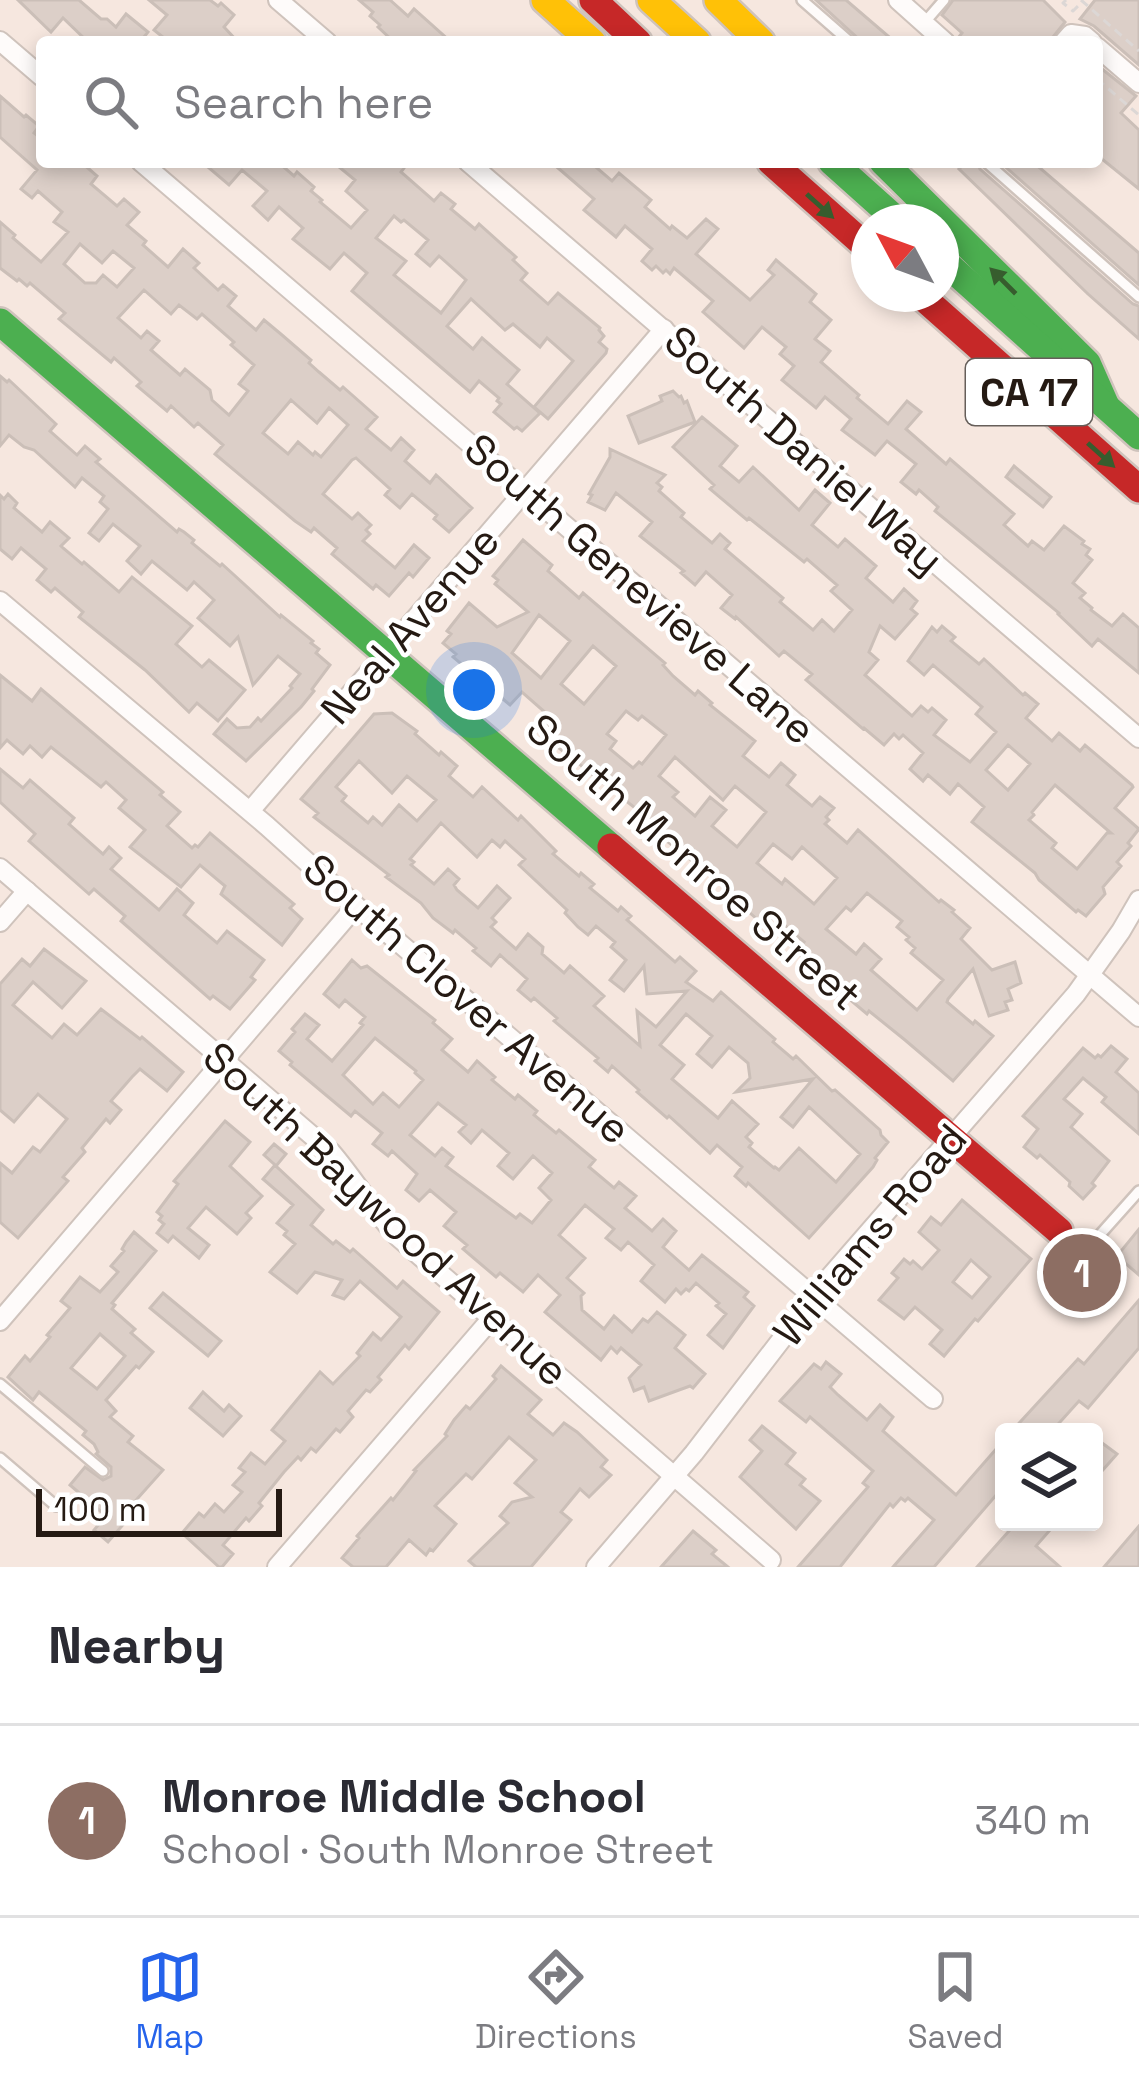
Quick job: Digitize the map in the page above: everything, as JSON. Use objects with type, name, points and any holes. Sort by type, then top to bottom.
[{"type":"main road","points":[[544,0],[585,36]]},
{"type":"main road","points":[[593,0],[632,36]]},
{"type":"main road","points":[[651,0],[690,36]]},
{"type":"main road","points":[[718,0],[755,36]]},
{"type":"main road","points":[[778,168],[851,233]]},
{"type":"main road","points":[[839,168],[879,204]]},
{"type":"main road","points":[[889,168],[1087,363],[1106,406]]},
{"type":"main road","name":"CA 17","points":[[959,276],[1139,436]]},
{"type":"main road","name":"CA 17","points":[[939,312],[1139,489]]},
{"type":"main road","name":"South Monroe Street","points":[[0,322],[1059,1231]]},
{"type":"street","points":[[278,0],[320,36]]},
{"type":"street","points":[[898,0],[938,36]]},
{"type":"street","points":[[0,41],[36,72]]},
{"type":"street","points":[[1103,52],[1139,83]]},
{"type":"street","name":"South Genevieve Lane","points":[[148,168],[1139,1017]]},
{"type":"street","name":"South Daniel Way","points":[[475,168],[1139,738]]},
{"type":"street","name":"Neal Avenue","points":[[250,812],[664,329]]},
{"type":"street","name":"South Clover Avenue","points":[[0,602],[933,1399]]},
{"type":"street","name":"South Baywood Avenue","points":[[0,868],[331,1152],[387,1226],[771,1560]]},
{"type":"street","points":[[0,922],[27,891]]},
{"type":"street","name":"Williams Road","points":[[596,1567],[674,1477],[814,1297],[1023,1057],[1089,975],[1139,900]]},
{"type":"street","points":[[0,1321],[356,906]]},
{"type":"street","points":[[277,1567],[492,1318]]},
{"type":"lane","points":[[802,0],[843,36]]},
{"type":"lane","points":[[923,23],[944,0]]},
{"type":"lane","points":[[993,168],[1139,297]]},
{"type":"lane","points":[[1089,1247],[1139,1191]]},
{"type":"lane","points":[[0,1384],[103,1471]]},
{"type":"lane","points":[[0,1458],[56,1506],[68,1503]]},
{"type":"path","points":[[1066,0],[1063,3],[1073,11],[1081,1],[1139,51]]},
{"type":"path","points":[[1103,84],[1139,115]]},
{"type":"building","points":[[18,0],[79,0],[116,27],[126,14],[148,32],[145,36],[82,36],[63,18],[51,32]]},
{"type":"building","points":[[149,0],[221,3],[234,15],[224,27],[232,36],[162,36],[154,30],[167,15]]},
{"type":"building","points":[[359,0],[390,0],[408,16],[414,9],[444,36],[388,36],[370,16],[373,12]]},
{"type":"building","points":[[816,0],[846,0],[888,36],[855,36]]},
{"type":"building","points":[[953,0],[1043,0],[1065,22],[1054,36],[960,36],[962,33],[942,15]]},
{"type":"building","points":[[1095,0],[1139,0],[1139,65],[1080,19]]},
{"type":"building","points":[[1103,70],[1136,96],[1121,113],[1139,130],[1139,189],[1103,160]]},
{"type":"building","points":[[0,96],[36,123],[36,168],[88,168],[97,176],[91,184],[117,206],[124,199],[139,212],[127,225],[146,241],[143,245],[168,267],[183,249],[199,263],[194,268],[218,290],[223,285],[236,296],[228,306],[256,330],[264,320],[319,372],[377,417],[366,429],[391,450],[401,438],[414,450],[405,461],[430,483],[436,475],[472,508],[449,532],[412,494],[400,508],[385,495],[390,489],[356,458],[352,460],[323,494],[352,519],[358,513],[371,525],[363,541],[395,568],[414,545],[429,558],[413,577],[409,573],[389,596],[376,585],[373,589],[332,554],[337,548],[314,528],[311,532],[295,521],[215,454],[223,445],[198,423],[194,427],[171,406],[167,411],[114,358],[111,362],[59,319],[65,313],[30,283],[17,281],[0,268],[0,222],[41,262],[68,232],[54,222],[62,212],[38,191],[32,198],[21,189],[37,170],[0,137]],"holes":[[[80,244],[102,263],[113,251],[134,268],[117,287],[103,275],[96,283],[85,283],[64,264]],[[144,290],[171,314],[179,305],[197,319],[202,314],[254,365],[239,384],[248,391],[229,415],[185,369],[180,375],[151,350],[159,341],[147,331],[141,338],[118,318]],[[291,400],[317,423],[329,408],[348,425],[321,457],[298,442],[288,454],[263,433]]]},
{"type":"building","points":[[209,168],[285,168],[294,176],[297,172],[314,187],[311,191],[320,202],[351,228],[367,210],[346,191],[355,180],[340,168],[404,168],[401,172],[434,201],[441,193],[455,204],[451,209],[475,229],[479,224],[516,257],[513,260],[527,273],[521,280],[548,304],[558,293],[600,328],[604,336],[599,342],[606,353],[548,419],[534,407],[573,361],[547,338],[540,347],[513,324],[505,330],[471,299],[447,326],[473,349],[482,338],[519,370],[507,384],[540,413],[522,431],[514,429],[494,412],[501,404],[499,398],[479,381],[470,392],[352,291],[367,273],[344,253],[330,269],[293,239],[303,228],[279,207],[268,220],[253,206],[267,191],[242,170],[229,185]],"holes":[[[394,216],[428,240],[416,254],[430,266],[439,256],[466,280],[441,313],[394,275],[406,261],[376,238]]]},
{"type":"building","points":[[558,168],[597,168],[612,181],[619,173],[651,200],[645,207],[687,238],[706,219],[718,229],[696,254],[750,300],[774,275],[768,270],[776,260],[816,294],[810,302],[831,320],[815,339],[830,351],[821,362],[857,398],[888,424],[907,401],[921,412],[906,429],[946,464],[950,459],[1014,514],[1004,525],[1028,546],[1032,541],[1044,550],[1064,526],[1084,541],[1092,560],[1073,583],[1085,593],[1080,598],[1112,626],[1123,614],[1139,628],[1139,673],[1098,639],[1092,646],[935,511],[938,507],[919,490],[916,494],[901,482],[916,464],[887,441],[875,455],[842,430],[851,419],[825,397],[816,408],[782,380],[794,366],[780,354],[786,347],[762,327],[744,348],[703,312],[713,301],[674,268],[670,274],[656,266],[652,270],[642,261],[652,249],[625,226],[616,237],[584,210],[594,199]]},
{"type":"building","points":[[980,168],[1139,306],[1139,339],[1088,294],[959,169]]},
{"type":"building","points":[[1007,168],[1040,168],[1139,253],[1139,285]]},
{"type":"building","points":[[0,376],[56,424],[50,431],[77,455],[85,446],[100,459],[96,462],[177,532],[194,540],[313,641],[319,649],[316,653],[330,665],[301,707],[246,761],[214,734],[227,719],[237,728],[250,727],[258,718],[261,721],[300,674],[278,656],[253,685],[238,637],[230,646],[198,618],[214,600],[194,582],[187,590],[152,561],[141,574],[127,561],[140,546],[113,524],[99,541],[89,533],[108,509],[100,502],[104,496],[82,478],[75,487],[34,450],[9,435],[0,446]]},
{"type":"building","points":[[673,391],[687,401],[695,422],[639,443],[628,416]]},
{"type":"building","points":[[702,417],[737,446],[720,466],[739,482],[753,467],[799,510],[815,490],[830,503],[812,525],[838,547],[845,539],[876,566],[866,578],[893,602],[904,589],[917,601],[911,609],[917,614],[895,639],[880,626],[869,652],[878,660],[865,675],[912,716],[921,706],[928,712],[932,708],[946,720],[934,735],[970,762],[996,732],[976,714],[982,707],[933,665],[924,675],[908,661],[932,627],[937,632],[942,626],[955,637],[951,641],[979,664],[984,659],[1038,704],[1026,718],[1052,741],[1059,733],[1080,751],[1085,745],[1132,785],[1115,808],[1139,829],[1117,862],[1121,866],[1103,887],[1105,894],[1086,916],[972,822],[984,807],[958,784],[950,794],[928,775],[923,781],[910,769],[923,753],[903,735],[899,739],[894,734],[884,745],[806,680],[812,674],[784,651],[779,656],[721,608],[732,595],[706,572],[695,585],[640,536],[652,522],[616,493],[605,510],[588,502],[610,449],[665,475],[657,483],[662,487],[659,491],[684,513],[681,517],[712,543],[720,534],[730,543],[725,549],[813,630],[822,620],[834,631],[852,610],[831,591],[837,585],[710,489],[714,485],[673,447]],"holes":[[[1008,745],[1030,764],[1008,790],[986,770]],[[1055,785],[1111,833],[1077,869],[1029,820]]]},
{"type":"building","points":[[1014,466],[1051,497],[1043,507],[1006,477]]},
{"type":"building","points":[[8,494],[17,503],[14,508],[42,532],[50,522],[69,538],[61,546],[119,592],[132,577],[192,626],[176,644],[202,667],[209,660],[245,690],[218,721],[197,703],[189,712],[79,617],[83,612],[55,588],[51,592],[37,580],[46,569],[21,548],[12,559],[0,549],[0,495],[4,499]]},
{"type":"building","points":[[523,540],[579,598],[583,593],[695,695],[698,691],[755,741],[743,756],[769,777],[781,763],[795,775],[787,785],[812,806],[820,797],[834,808],[825,824],[847,843],[858,830],[954,910],[970,928],[961,939],[992,970],[1015,962],[1021,983],[1008,989],[1012,1000],[1005,1002],[1008,1010],[989,1016],[973,969],[948,999],[993,1036],[953,1081],[810,966],[796,951],[804,942],[774,916],[765,926],[729,895],[732,892],[654,831],[658,826],[536,730],[547,714],[522,692],[510,705],[453,657],[456,654],[443,643],[469,603],[497,627],[528,612],[495,584],[498,580],[493,576]],"holes":[[[539,615],[570,641],[541,678],[512,653]],[[593,646],[616,666],[584,704],[561,684]],[[626,711],[638,720],[642,716],[666,735],[633,768],[610,749],[616,741],[607,734]],[[675,757],[723,800],[735,786],[766,812],[737,847],[712,826],[726,810],[710,797],[695,816],[673,797],[678,792],[659,776]],[[773,844],[792,859],[802,847],[837,878],[814,904],[785,879],[782,884],[757,863]],[[867,893],[902,921],[897,927],[915,948],[911,953],[943,980],[917,1010],[871,970],[881,959],[864,944],[856,954],[826,929],[846,907],[851,911]]]},
{"type":"building","points":[[0,675],[32,701],[41,689],[163,792],[160,795],[180,812],[167,826],[192,848],[210,833],[294,904],[290,908],[302,919],[282,945],[221,894],[225,886],[200,865],[181,887],[130,847],[145,830],[119,808],[126,800],[106,782],[101,787],[51,747],[42,757],[30,746],[23,754],[7,740],[0,748]]},
{"type":"building","points":[[392,713],[417,731],[457,766],[449,776],[473,797],[482,787],[518,820],[521,816],[556,851],[553,854],[594,884],[590,888],[618,911],[621,907],[631,916],[627,920],[675,962],[680,957],[696,971],[686,982],[713,1001],[721,992],[773,1042],[793,1059],[796,1056],[880,1130],[888,1142],[873,1167],[809,1238],[735,1176],[742,1167],[717,1145],[710,1153],[612,1066],[608,1072],[595,1061],[598,1058],[554,1021],[557,1018],[518,990],[527,979],[500,955],[491,966],[455,930],[433,918],[386,877],[389,875],[314,817],[318,813],[301,799],[374,714]],"holes":[[[359,761],[392,793],[407,776],[436,800],[417,821],[399,805],[382,825],[373,817],[368,823],[342,801],[346,796],[336,787]],[[441,823],[477,857],[492,840],[500,847],[505,841],[525,859],[519,865],[567,910],[578,927],[588,935],[596,926],[615,942],[611,947],[626,960],[610,980],[624,991],[644,966],[647,994],[687,991],[656,1027],[637,1011],[640,1046],[594,1006],[604,996],[570,966],[564,973],[528,934],[516,949],[491,927],[496,922],[492,918],[510,898],[497,886],[478,908],[457,890],[454,885],[459,879],[448,869],[434,884],[410,859]],[[686,1014],[712,1036],[697,1054],[712,1067],[729,1047],[748,1063],[750,1078],[736,1092],[813,1079],[781,1117],[793,1127],[809,1107],[860,1154],[836,1182],[799,1148],[779,1170],[774,1168],[749,1147],[752,1143],[746,1137],[758,1124],[732,1101],[718,1118],[672,1079],[684,1065],[660,1045]]]},
{"type":"building","points":[[0,769],[23,788],[30,780],[74,818],[69,824],[103,854],[109,847],[121,858],[111,869],[159,910],[177,889],[193,903],[184,915],[217,943],[227,931],[264,960],[251,977],[255,980],[230,1009],[213,996],[210,999],[121,921],[125,916],[94,889],[89,894],[29,841],[35,834],[0,802]]},
{"type":"building","points":[[44,949],[86,981],[62,1008],[33,982],[13,1005],[52,1038],[64,1024],[77,1035],[101,1009],[183,1072],[167,1091],[140,1069],[132,1077],[111,1101],[121,1110],[110,1123],[106,1119],[82,1148],[85,1152],[63,1177],[68,1181],[18,1238],[0,1222],[0,1163],[12,1173],[33,1147],[40,1152],[67,1119],[38,1094],[14,1122],[0,1110],[0,984],[22,959],[30,966]]},
{"type":"building","points":[[352,960],[361,968],[367,966],[452,1039],[442,1050],[468,1072],[477,1061],[495,1077],[492,1080],[515,1099],[518,1095],[537,1111],[534,1115],[595,1160],[589,1167],[614,1188],[619,1182],[636,1196],[625,1208],[652,1231],[663,1219],[676,1231],[663,1247],[689,1270],[702,1255],[748,1292],[744,1297],[754,1306],[723,1348],[708,1335],[726,1314],[716,1306],[719,1303],[696,1283],[681,1294],[676,1289],[665,1302],[641,1281],[654,1265],[628,1242],[621,1250],[606,1238],[614,1229],[585,1205],[559,1235],[585,1258],[567,1278],[584,1293],[582,1310],[604,1329],[614,1316],[632,1332],[657,1312],[685,1335],[675,1348],[705,1374],[693,1388],[649,1401],[644,1387],[634,1391],[629,1378],[641,1365],[621,1348],[617,1353],[611,1347],[601,1360],[545,1312],[560,1295],[538,1275],[523,1292],[500,1273],[496,1277],[444,1226],[456,1212],[430,1190],[419,1201],[406,1190],[417,1174],[392,1151],[388,1156],[373,1144],[382,1133],[355,1111],[351,1116],[279,1051],[305,1014],[319,1025],[307,1039],[332,1061],[363,1025],[365,1017],[345,1000],[339,1007],[324,994]],"holes":[[[375,1038],[423,1080],[399,1107],[383,1093],[373,1104],[343,1075]],[[438,1103],[466,1125],[459,1132],[471,1143],[482,1130],[509,1153],[498,1166],[513,1179],[533,1156],[552,1173],[539,1188],[551,1200],[532,1223],[520,1214],[516,1218],[446,1166],[453,1157],[442,1148],[435,1156],[410,1135]]]},
{"type":"building","points":[[1111,1046],[1127,1059],[1116,1072],[1139,1093],[1139,1134],[1083,1078],[1064,1099],[1082,1114],[1071,1127],[1109,1161],[1083,1199],[1040,1155],[1037,1158],[1024,1147],[1038,1129],[1023,1116],[1083,1048],[1095,1058]]},
{"type":"building","points":[[225,1121],[250,1142],[230,1166],[262,1196],[246,1213],[251,1218],[237,1234],[206,1207],[188,1228],[209,1245],[199,1258],[173,1236],[168,1242],[157,1233],[164,1224],[157,1212],[178,1184],[174,1181]]},
{"type":"building","points":[[274,1144],[286,1154],[276,1166],[323,1210],[311,1225],[333,1244],[336,1241],[350,1252],[353,1249],[397,1288],[403,1281],[439,1312],[348,1411],[353,1417],[340,1432],[336,1429],[316,1452],[311,1448],[284,1472],[259,1503],[262,1506],[223,1545],[233,1554],[219,1567],[182,1533],[199,1513],[204,1517],[215,1504],[224,1512],[242,1492],[233,1485],[245,1472],[239,1468],[251,1453],[265,1464],[285,1441],[272,1430],[320,1372],[333,1384],[360,1356],[357,1353],[373,1333],[381,1340],[401,1317],[360,1281],[344,1299],[333,1295],[342,1280],[315,1272],[297,1293],[270,1272],[295,1244],[277,1223],[293,1205],[263,1179],[275,1165],[264,1155]]},
{"type":"building","points":[[962,1200],[1031,1259],[944,1356],[930,1344],[942,1330],[915,1307],[904,1319],[879,1300],[898,1278],[892,1273],[904,1259],[922,1269],[939,1250],[919,1232],[931,1217],[941,1225]],"holes":[[[971,1260],[990,1277],[972,1298],[953,1282]]]},
{"type":"building","points":[[1139,1229],[1139,1275],[1117,1256]]},
{"type":"building","points":[[134,1232],[156,1251],[112,1303],[112,1309],[153,1352],[106,1400],[116,1411],[110,1417],[133,1436],[128,1442],[163,1470],[129,1508],[134,1512],[108,1542],[94,1530],[106,1516],[70,1485],[85,1467],[103,1480],[111,1476],[111,1467],[96,1454],[94,1444],[83,1435],[86,1431],[39,1392],[33,1400],[8,1377],[50,1337],[47,1335],[70,1308],[61,1301],[80,1277],[100,1292],[118,1272],[111,1266]],"holes":[[[100,1334],[125,1356],[97,1389],[71,1368]]]},
{"type":"building","points":[[163,1293],[221,1341],[208,1356],[150,1308]]},
{"type":"building","points":[[1139,1300],[1139,1348],[1088,1408],[1079,1401],[1059,1423],[1019,1423],[1078,1359],[1084,1364]]},
{"type":"building","points":[[826,1362],[841,1374],[830,1387],[867,1420],[880,1405],[893,1417],[883,1431],[956,1495],[995,1450],[995,1496],[934,1567],[893,1567],[934,1520],[908,1498],[901,1498],[893,1507],[890,1504],[840,1567],[798,1567],[868,1487],[863,1483],[873,1471],[810,1417],[806,1422],[780,1401],[814,1364],[821,1369]]},
{"type":"building","points":[[501,1366],[541,1400],[528,1414],[553,1435],[564,1423],[577,1432],[607,1460],[601,1467],[611,1475],[589,1497],[580,1489],[561,1512],[571,1520],[531,1567],[476,1567],[469,1561],[508,1523],[500,1516],[512,1502],[532,1497],[515,1483],[536,1460],[509,1437],[472,1479],[466,1474],[435,1506],[456,1524],[433,1551],[426,1555],[409,1540],[386,1567],[353,1567],[342,1558],[357,1536],[447,1436],[466,1406],[470,1409],[496,1379],[493,1376]]},
{"type":"building","points":[[203,1392],[224,1411],[229,1405],[241,1416],[223,1436],[190,1408]]},
{"type":"building","points":[[762,1426],[795,1453],[786,1464],[805,1479],[800,1485],[820,1501],[796,1529],[740,1477],[762,1451],[750,1440]]},
{"type":"building","points":[[1103,1444],[1117,1454],[1103,1470]]},
{"type":"building","points":[[1139,1526],[1139,1567],[1104,1567]]},
{"type":"building","points":[[693,1531],[716,1550],[712,1554],[728,1567],[661,1567]]},
{"type":"building","points":[[1009,1531],[1049,1531],[1036,1546],[1060,1567],[977,1567]]},
{"type":"traffic: fast","points":[[839,168],[879,204]]},
{"type":"traffic: fast","points":[[889,168],[1087,363],[1106,406]]},
{"type":"traffic: fast","points":[[959,275],[1139,436]]},
{"type":"traffic: fast","points":[[0,322],[611,847]]},
{"type":"traffic: slow","points":[[545,0],[585,36]]},
{"type":"traffic: slow","points":[[651,0],[690,36]]},
{"type":"traffic: slow","points":[[718,0],[755,36]]},
{"type":"traffic: jam","points":[[593,0],[632,36]]},
{"type":"traffic: jam","points":[[778,168],[851,233]]},
{"type":"traffic: jam","points":[[939,312],[1139,489]]},
{"type":"traffic: jam","points":[[611,847],[1059,1231]]},
{"type":"place","name":"Monroe Middle School","points":[[1082,1273]]}]
